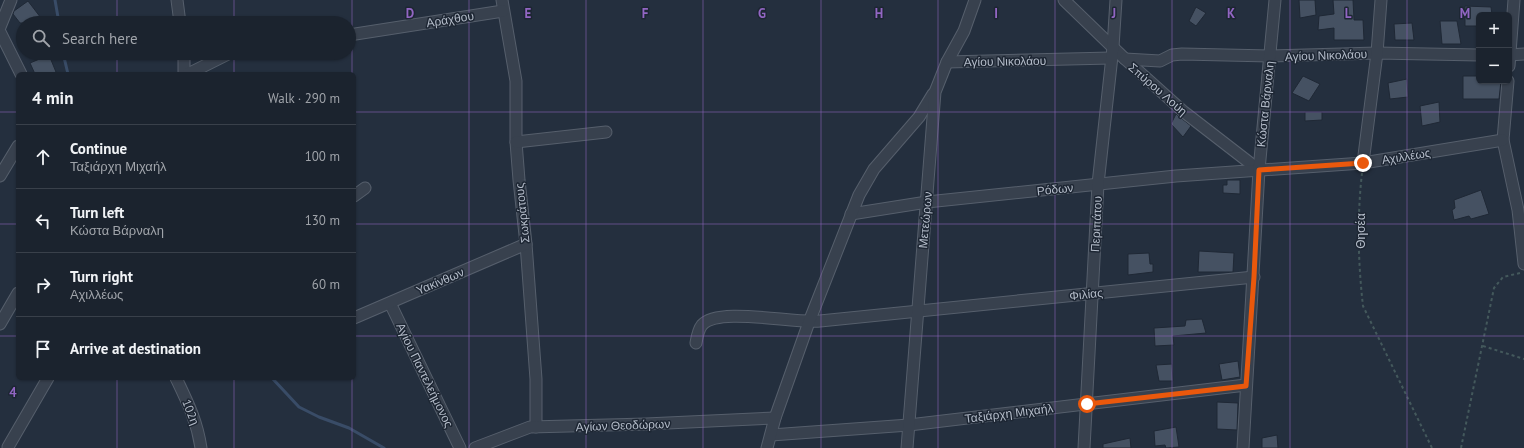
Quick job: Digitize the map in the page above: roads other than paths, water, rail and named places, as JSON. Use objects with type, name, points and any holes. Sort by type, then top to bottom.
[{"type":"street","points":[[0,27],[11,0]]},
{"type":"street","points":[[177,0],[179,16]]},
{"type":"street","name":"Μετεώρων","points":[[907,448],[935,92],[947,62],[964,31],[975,0]]},
{"type":"street","name":"Σπύρου Λούη","points":[[1064,0],[1125,59],[1184,112],[1259,170]]},
{"type":"street","name":"Περιπάτου","points":[[1084,448],[1098,184],[1113,47],[1116,0]]},
{"type":"street","name":"Κώστα Βάρναλη","points":[[1243,448],[1259,170],[1275,0]]},
{"type":"street","points":[[1363,163],[1377,53],[1381,0]]},
{"type":"street","points":[[1510,48],[1514,0]]},
{"type":"street","name":"Αράχθου","points":[[356,34],[502,5]]},
{"type":"street","name":"Σωκράτους","points":[[502,5],[516,81],[516,142],[518,180],[526,244],[536,379],[536,427]]},
{"type":"street","points":[[0,32],[20,72]]},
{"type":"street","name":"Αγίου Νικολάου","points":[[1125,59],[1160,61],[1172,55],[1182,54],[1270,56],[1377,53],[1476,54]]},
{"type":"street","points":[[1512,57],[1524,54]]},
{"type":"street","name":"Αγίου Νικολάου","points":[[947,62],[1111,58]]},
{"type":"street","points":[[184,60],[184,72]]},
{"type":"street","points":[[192,72],[216,60]]},
{"type":"street","points":[[1508,84],[1503,140],[1518,210],[1524,264]]},
{"type":"street","points":[[767,448],[775,418],[809,322],[859,195],[874,169],[919,117],[935,92]]},
{"type":"street","points":[[516,142],[606,132]]},
{"type":"street","name":"Αχιλλέως","points":[[1259,170],[1363,163],[1503,140]]},
{"type":"street","points":[[0,176],[16,149]]},
{"type":"street","name":"Ρόδων","points":[[851,214],[927,202],[1176,176],[1259,170]]},
{"type":"street","points":[[356,195],[365,188]]},
{"type":"street","name":"Υακίνθων","points":[[356,317],[526,244]]},
{"type":"street","name":"Φιλίας","points":[[696,342],[702,325],[713,318],[727,316],[809,322],[1254,277]]},
{"type":"street","points":[[0,324],[16,296]]},
{"type":"street","name":"Αγίου Παντελεήμονος","points":[[390,303],[460,448]]},
{"type":"street","points":[[6,446],[47,380]]},
{"type":"street","name":"102η","points":[[177,380],[192,412],[198,429],[201,448]]},
{"type":"street","name":"Ταξιάρχη Μιχαήλ","points":[[771,435],[909,425],[1246,386]]},
{"type":"street","name":"Αγίων Θεοδώρων","points":[[475,448],[524,429],[536,427],[775,418]]},
{"type":"waterway","points":[[55,0],[58,16]]},
{"type":"waterway","points":[[65,60],[68,72]]},
{"type":"waterway","points":[[274,380],[299,407],[319,417],[349,428],[384,448]]}]
